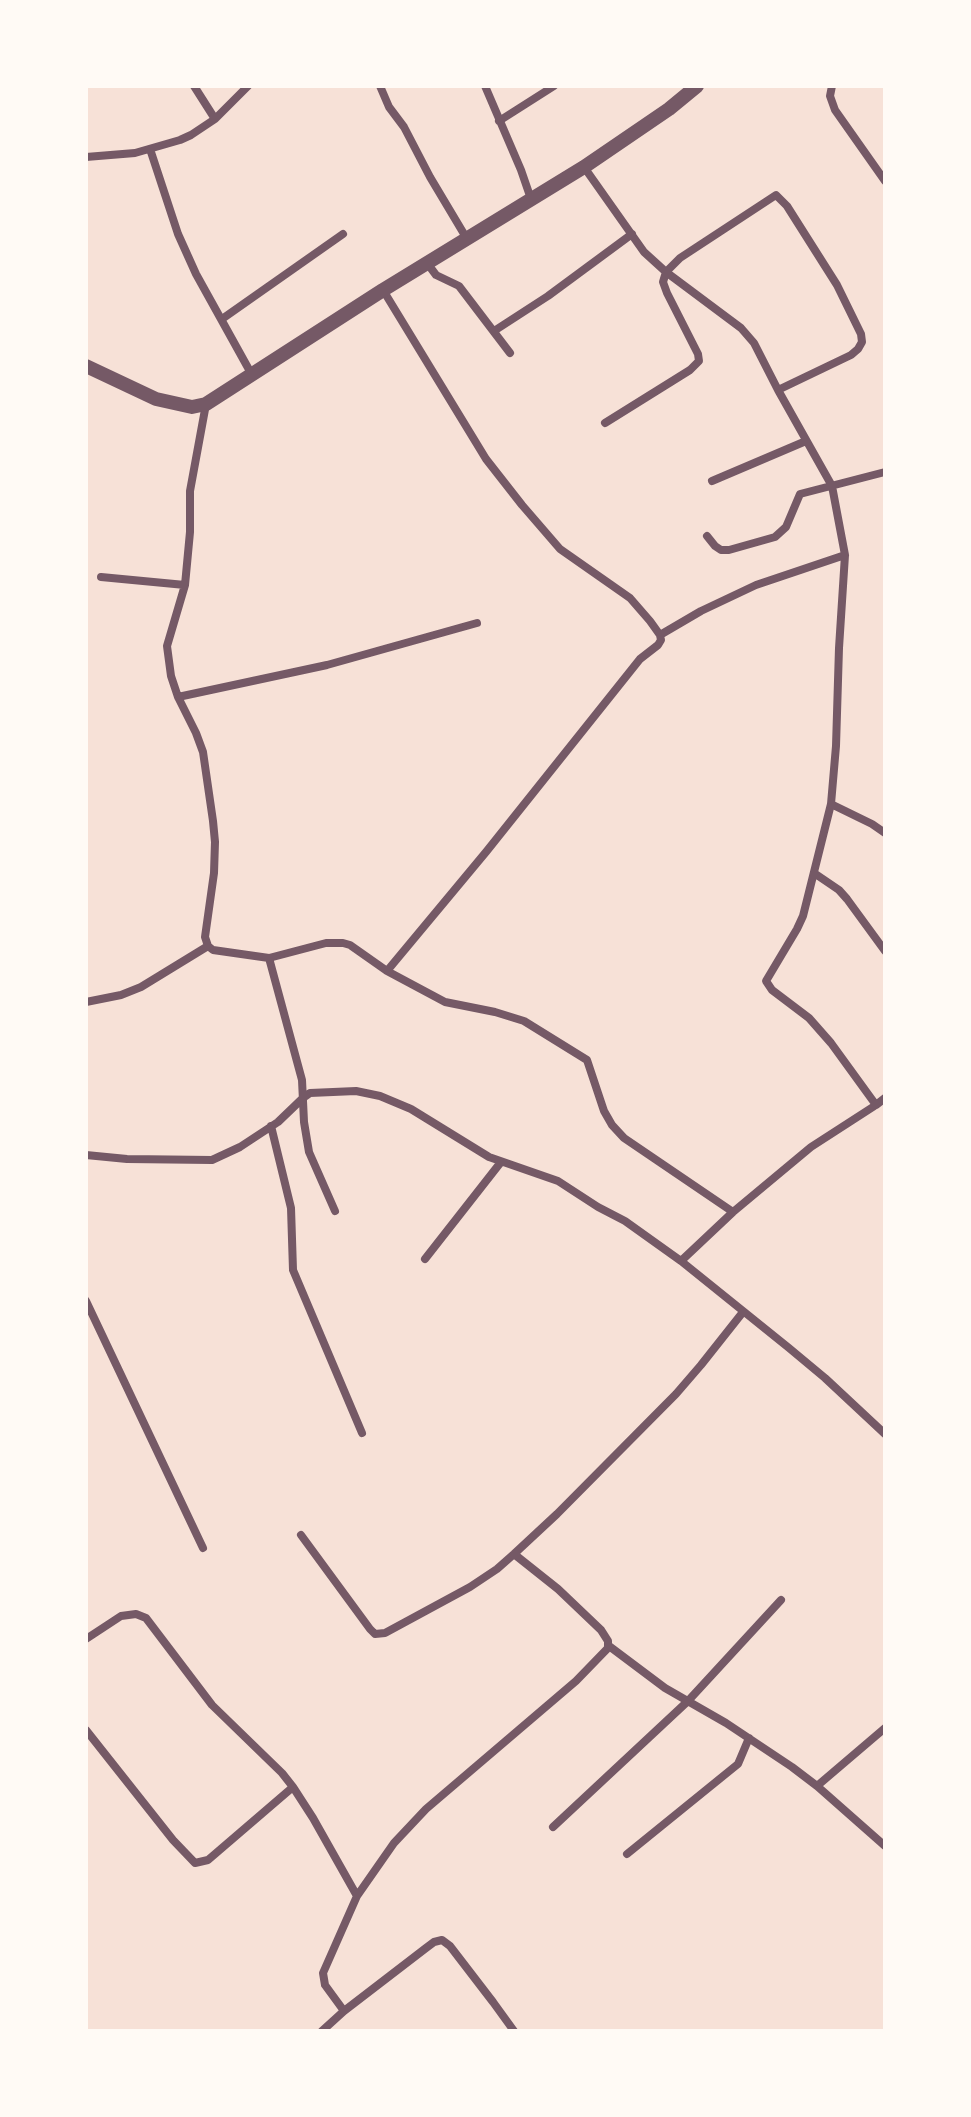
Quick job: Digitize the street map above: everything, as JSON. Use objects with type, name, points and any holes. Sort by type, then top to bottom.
[{"type":"street","points":[[194,86],[215,119]]},
{"type":"street","points":[[86,157],[135,153],[191,135],[215,119],[248,86]]},
{"type":"street","points":[[380,86],[389,107],[404,127],[467,239]]},
{"type":"street","points":[[485,86],[531,199]]},
{"type":"street","points":[[499,121],[554,86]]},
{"type":"street","points":[[86,366],[156,399],[192,407],[206,404],[383,290],[584,167],[697,86]]},
{"type":"street","points":[[832,86],[830,96],[835,110],[885,181]]},
{"type":"street","points":[[150,149],[178,234],[196,274],[252,375]]},
{"type":"street","points":[[584,167],[644,252],[747,334],[754,343],[832,486],[845,555],[831,804],[803,916],[766,981],[779,996],[809,1018],[876,1105]]},
{"type":"street","points":[[605,423],[690,370],[699,361],[667,293],[663,282],[666,272],[680,258],[776,195],[781,198],[837,285],[862,342],[851,355],[778,390]]},
{"type":"street","points":[[222,319],[343,234]]},
{"type":"street","points":[[494,331],[548,296],[632,234]]},
{"type":"street","points":[[427,263],[436,275],[459,286],[510,353]]},
{"type":"street","points":[[383,290],[486,459],[522,505],[560,549],[630,598],[661,640],[643,655],[387,971]]},
{"type":"street","points":[[206,404],[190,491],[185,585],[167,646],[171,676],[178,697],[203,752],[213,821],[214,873],[205,937],[208,946],[213,950],[269,958],[326,943],[343,943],[445,1002],[524,1021],[583,1057],[590,1066],[604,1111],[624,1138],[733,1212]]},
{"type":"street","points":[[712,481],[806,441]]},
{"type":"street","points":[[707,536],[721,550],[775,537],[786,527],[800,494],[885,472]]},
{"type":"street","points":[[660,635],[756,585],[845,555]]},
{"type":"street","points":[[101,577],[185,585]]},
{"type":"street","points":[[178,697],[327,665],[477,623]]},
{"type":"street","points":[[831,804],[885,833]]},
{"type":"street","points":[[814,873],[839,890],[885,951]]},
{"type":"street","points":[[86,1002],[121,995],[141,987],[208,946]]},
{"type":"street","points":[[269,958],[302,1080],[309,1152],[335,1211]]},
{"type":"street","points":[[86,1155],[212,1160],[240,1147],[286,1115],[303,1098],[317,1092],[356,1091],[380,1096],[403,1105],[489,1157],[558,1181],[625,1221],[681,1261],[825,1378],[881,1424],[885,1434]]},
{"type":"street","points":[[681,1261],[733,1212],[811,1147],[885,1098]]},
{"type":"street","points":[[271,1126],[291,1208],[293,1270],[362,1433]]},
{"type":"street","points":[[425,1259],[501,1162]]},
{"type":"street","points":[[86,1301],[203,1548]]},
{"type":"street","points":[[301,1535],[363,1621],[375,1634],[385,1633],[464,1591],[514,1554],[676,1394],[743,1312]]},
{"type":"street","points":[[514,1554],[558,1589],[601,1630],[609,1646],[658,1683],[749,1738],[817,1786],[885,1846]]},
{"type":"street","points":[[553,1827],[688,1701],[781,1600]]},
{"type":"street","points":[[86,1639],[121,1616],[136,1614],[146,1618],[212,1705],[293,1787],[357,1896]]},
{"type":"street","points":[[344,2011],[325,1985],[323,1973],[357,1896],[394,1843],[410,1824],[576,1681],[609,1646]]},
{"type":"street","points":[[817,1786],[885,1728]]},
{"type":"street","points":[[86,1730],[173,1840],[195,1863],[208,1860],[293,1787]]},
{"type":"street","points":[[627,1854],[738,1764],[749,1738]]},
{"type":"street","points":[[322,2031],[434,1942],[442,1940],[450,1946],[514,2031]]}]
